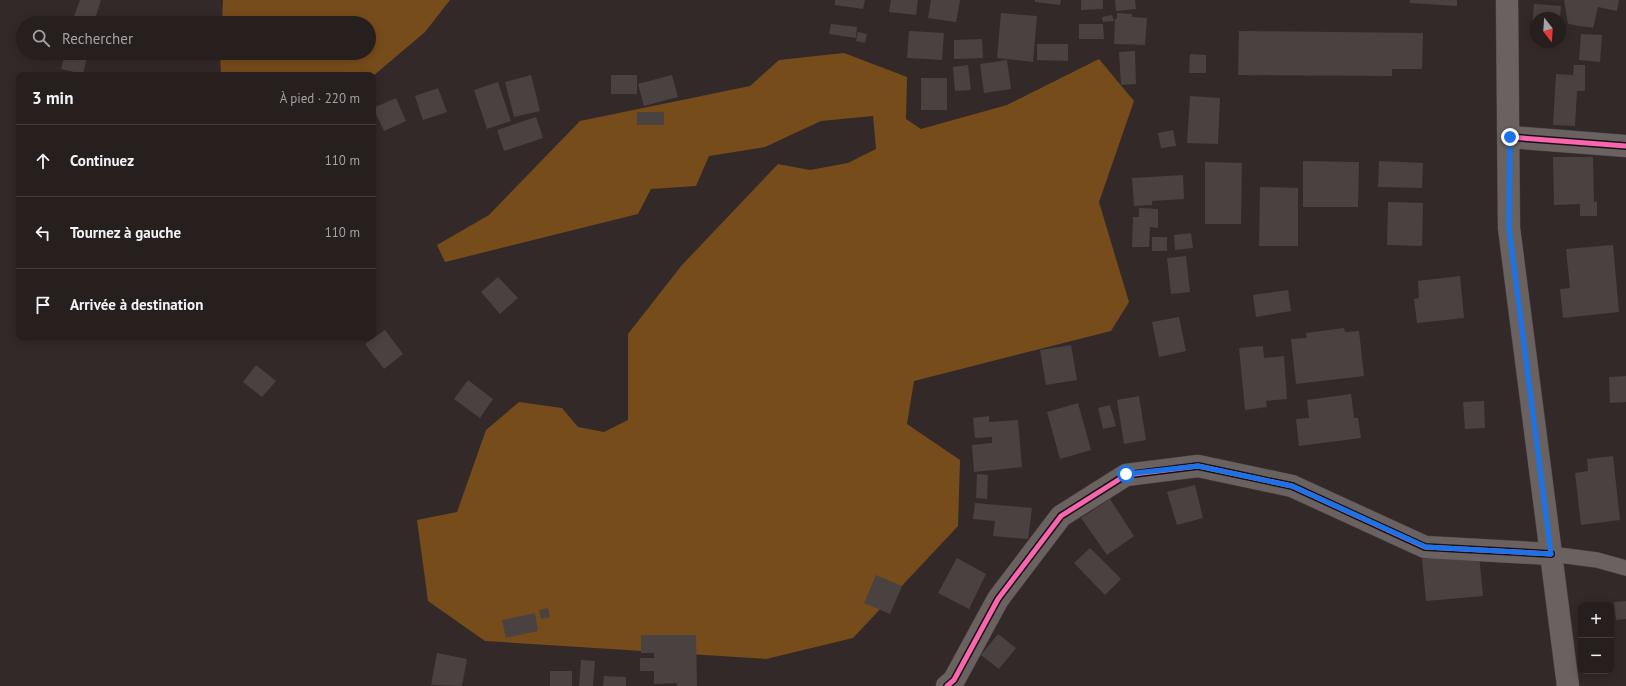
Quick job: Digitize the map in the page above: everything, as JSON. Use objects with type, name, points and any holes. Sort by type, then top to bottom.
[{"type":"street","points":[[1507,0],[1510,137],[1509,228],[1568,686]]},
{"type":"street","points":[[1510,137],[1626,146]]},
{"type":"street","points":[[947,686],[954,680],[998,599],[1061,516],[1126,474],[1198,466],[1292,486],[1426,547],[1551,554]]},
{"type":"lane","points":[[1551,554],[1597,560],[1626,568]]},
{"type":"shaded area","points":[[223,0],[450,0],[425,32],[376,73],[376,72],[221,72],[220,60],[376,60],[376,16],[222,16]]},
{"type":"shaded area","points":[[844,53],[907,77],[906,119],[921,129],[1007,105],[1099,59],[1134,101],[1099,202],[1129,302],[1111,331],[914,381],[907,424],[960,460],[958,526],[853,638],[766,659],[485,641],[428,601],[417,520],[457,512],[486,430],[519,402],[562,408],[578,427],[604,432],[628,420],[628,334],[682,265],[778,164],[810,170],[848,163],[876,149],[873,116],[821,121],[765,147],[709,156],[696,186],[651,189],[638,214],[445,262],[437,245],[489,215],[580,121],[750,86],[779,60]]},
{"type":"building","points":[[80,0],[101,0],[96,16],[74,16]]},
{"type":"building","points":[[835,0],[865,0],[863,9],[835,5]]},
{"type":"building","points":[[891,0],[918,0],[916,15],[889,12]]},
{"type":"building","points":[[931,0],[960,0],[956,22],[928,18]]},
{"type":"building","points":[[1035,0],[1061,0],[1060,5],[1035,2]]},
{"type":"building","points":[[1081,0],[1103,0],[1103,9],[1081,10]]},
{"type":"building","points":[[1115,0],[1135,0],[1136,9],[1116,11]]},
{"type":"building","points":[[1410,0],[1457,0],[1457,6],[1410,3]]},
{"type":"building","points":[[1564,0],[1619,0],[1617,11],[1598,7],[1593,28],[1568,24]]},
{"type":"building","points":[[1534,4],[1561,6],[1560,12],[1533,12]]},
{"type":"building","points":[[1001,13],[1037,16],[1033,62],[997,58]]},
{"type":"building","points":[[1117,13],[1132,14],[1132,17],[1147,18],[1145,45],[1114,44],[1115,19],[1117,19]]},
{"type":"building","points":[[1112,15],[1114,21],[1103,22],[1102,17]]},
{"type":"building","points":[[831,24],[857,27],[856,38],[829,34]]},
{"type":"building","points":[[1079,24],[1103,24],[1104,39],[1079,39]]},
{"type":"building","points":[[909,31],[944,33],[942,60],[907,58]]},
{"type":"building","points":[[1239,31],[1423,33],[1422,69],[1392,69],[1392,76],[1238,75]]},
{"type":"building","points":[[858,32],[867,34],[865,43],[856,41]]},
{"type":"building","points":[[1581,34],[1602,35],[1600,62],[1579,60]]},
{"type":"building","points":[[982,39],[983,58],[954,59],[954,40]]},
{"type":"building","points":[[1037,44],[1068,44],[1068,61],[1037,60]]},
{"type":"building","points":[[1135,51],[1136,84],[1121,85],[1119,52]]},
{"type":"building","points":[[1190,54],[1206,55],[1206,73],[1189,73]]},
{"type":"building","points":[[63,60],[86,60],[83,72],[74,72],[61,69]]},
{"type":"building","points":[[1007,60],[1011,89],[984,93],[980,64]]},
{"type":"building","points":[[968,65],[971,90],[955,91],[953,67]]},
{"type":"building","points":[[1574,65],[1585,65],[1585,91],[1577,91],[1575,126],[1553,125],[1556,74],[1573,75]]},
{"type":"building","points":[[531,75],[540,111],[514,117],[505,82]]},
{"type":"building","points":[[611,75],[637,75],[637,94],[611,94]]},
{"type":"building","points":[[672,75],[678,97],[644,106],[638,84]]},
{"type":"building","points":[[921,78],[947,78],[947,110],[921,110]]},
{"type":"building","points":[[498,82],[511,121],[487,129],[474,90]]},
{"type":"building","points":[[438,88],[447,112],[423,120],[415,96]]},
{"type":"building","points":[[1190,96],[1220,98],[1218,144],[1187,143]]},
{"type":"building","points":[[396,98],[406,121],[384,131],[376,114],[376,107]]},
{"type":"building","points":[[637,112],[664,112],[664,125],[637,125]]},
{"type":"building","points":[[536,117],[543,138],[504,151],[497,130]]},
{"type":"building","points":[[1173,130],[1176,146],[1161,148],[1158,133]]},
{"type":"building","points":[[1553,157],[1593,157],[1594,202],[1597,202],[1597,216],[1580,216],[1580,204],[1554,205]]},
{"type":"building","points":[[1303,161],[1359,162],[1358,207],[1303,207]]},
{"type":"building","points":[[1379,161],[1423,163],[1422,188],[1378,187]]},
{"type":"building","points":[[1205,162],[1242,163],[1241,224],[1205,224]]},
{"type":"building","points":[[1183,175],[1184,199],[1152,201],[1152,205],[1134,206],[1132,178]]},
{"type":"building","points":[[1260,187],[1298,188],[1298,246],[1259,246]]},
{"type":"building","points":[[1388,202],[1423,203],[1422,246],[1387,245]]},
{"type":"building","points":[[1139,208],[1158,209],[1158,228],[1150,227],[1149,247],[1132,247],[1133,217],[1139,217]]},
{"type":"building","points":[[1191,233],[1193,248],[1175,250],[1174,235]]},
{"type":"building","points":[[1152,237],[1167,237],[1167,251],[1152,251]]},
{"type":"building","points":[[1613,245],[1619,312],[1563,318],[1560,289],[1570,288],[1566,249]]},
{"type":"building","points":[[1186,256],[1190,292],[1171,294],[1167,258]]},
{"type":"building","points":[[1460,276],[1464,318],[1417,323],[1414,299],[1419,298],[1418,281]]},
{"type":"building","points":[[498,277],[518,298],[500,314],[481,292]]},
{"type":"building","points":[[1288,290],[1291,311],[1256,317],[1253,295]]},
{"type":"building","points":[[1179,317],[1186,351],[1159,357],[1152,322]]},
{"type":"building","points":[[1344,328],[1345,332],[1359,331],[1364,376],[1296,384],[1291,339],[1307,338],[1306,333]]},
{"type":"building","points":[[385,330],[403,354],[384,369],[365,344],[371,340],[376,340],[376,336]]},
{"type":"building","points":[[1071,345],[1077,380],[1046,385],[1040,350]]},
{"type":"building","points":[[1263,346],[1264,358],[1284,356],[1287,399],[1266,401],[1267,407],[1245,410],[1239,348]]},
{"type":"building","points":[[256,365],[276,381],[262,397],[243,382]]},
{"type":"building","points":[[1626,376],[1626,402],[1610,403],[1609,377]]},
{"type":"building","points":[[468,380],[493,399],[480,418],[454,399]]},
{"type":"building","points":[[1351,394],[1354,418],[1358,418],[1361,438],[1299,446],[1296,419],[1309,418],[1307,400]]},
{"type":"building","points":[[1139,396],[1146,440],[1124,444],[1117,400]]},
{"type":"building","points":[[1484,401],[1485,428],[1465,429],[1463,402]]},
{"type":"building","points":[[1078,403],[1091,450],[1060,459],[1047,412]]},
{"type":"building","points":[[1110,405],[1116,426],[1103,429],[1098,408]]},
{"type":"building","points":[[989,416],[989,422],[1018,420],[1022,467],[974,472],[972,445],[992,443],[992,437],[975,438],[973,418]]},
{"type":"building","points":[[1613,456],[1620,520],[1581,525],[1575,473],[1588,471],[1587,459]]},
{"type":"building","points":[[977,474],[988,475],[987,499],[976,498]]},
{"type":"building","points":[[1195,485],[1203,518],[1177,525],[1167,492]]},
{"type":"building","points":[[1110,499],[1134,536],[1107,555],[1081,518]]},
{"type":"building","points":[[975,503],[1032,508],[1028,539],[993,536],[995,521],[973,519]]},
{"type":"building","points":[[1090,548],[1121,579],[1105,595],[1074,563]]},
{"type":"building","points":[[1479,554],[1483,596],[1426,601],[1422,559]]},
{"type":"building","points":[[957,558],[986,574],[969,609],[938,593]]},
{"type":"building","points":[[876,575],[902,586],[890,614],[864,603]]},
{"type":"building","points":[[1626,601],[1626,619],[1616,620],[1614,602]]},
{"type":"building","points":[[548,608],[550,617],[541,619],[539,610]]},
{"type":"building","points":[[535,613],[538,631],[506,638],[502,620]]},
{"type":"building","points":[[998,634],[1016,648],[999,669],[981,655]]},
{"type":"building","points":[[641,635],[696,635],[697,686],[677,686],[677,683],[654,684],[654,671],[640,671],[640,658],[654,658],[654,653],[641,653]]},
{"type":"building","points":[[437,653],[467,659],[462,686],[431,685]]},
{"type":"building","points":[[581,660],[595,661],[593,686],[579,686]]},
{"type":"building","points":[[550,671],[572,671],[572,686],[550,686]]},
{"type":"building","points":[[604,676],[626,677],[626,686],[603,686]]},
{"type":"cycle path","points":[[1509,137],[1626,146]]},
{"type":"cycle path","points":[[947,686],[954,680],[998,599],[1061,516],[1126,475],[1198,466],[1292,486],[1425,547],[1551,554]]},
{"type":"route","points":[[1126,474],[1198,466],[1292,486],[1426,547],[1551,554],[1509,228],[1510,137]]}]
